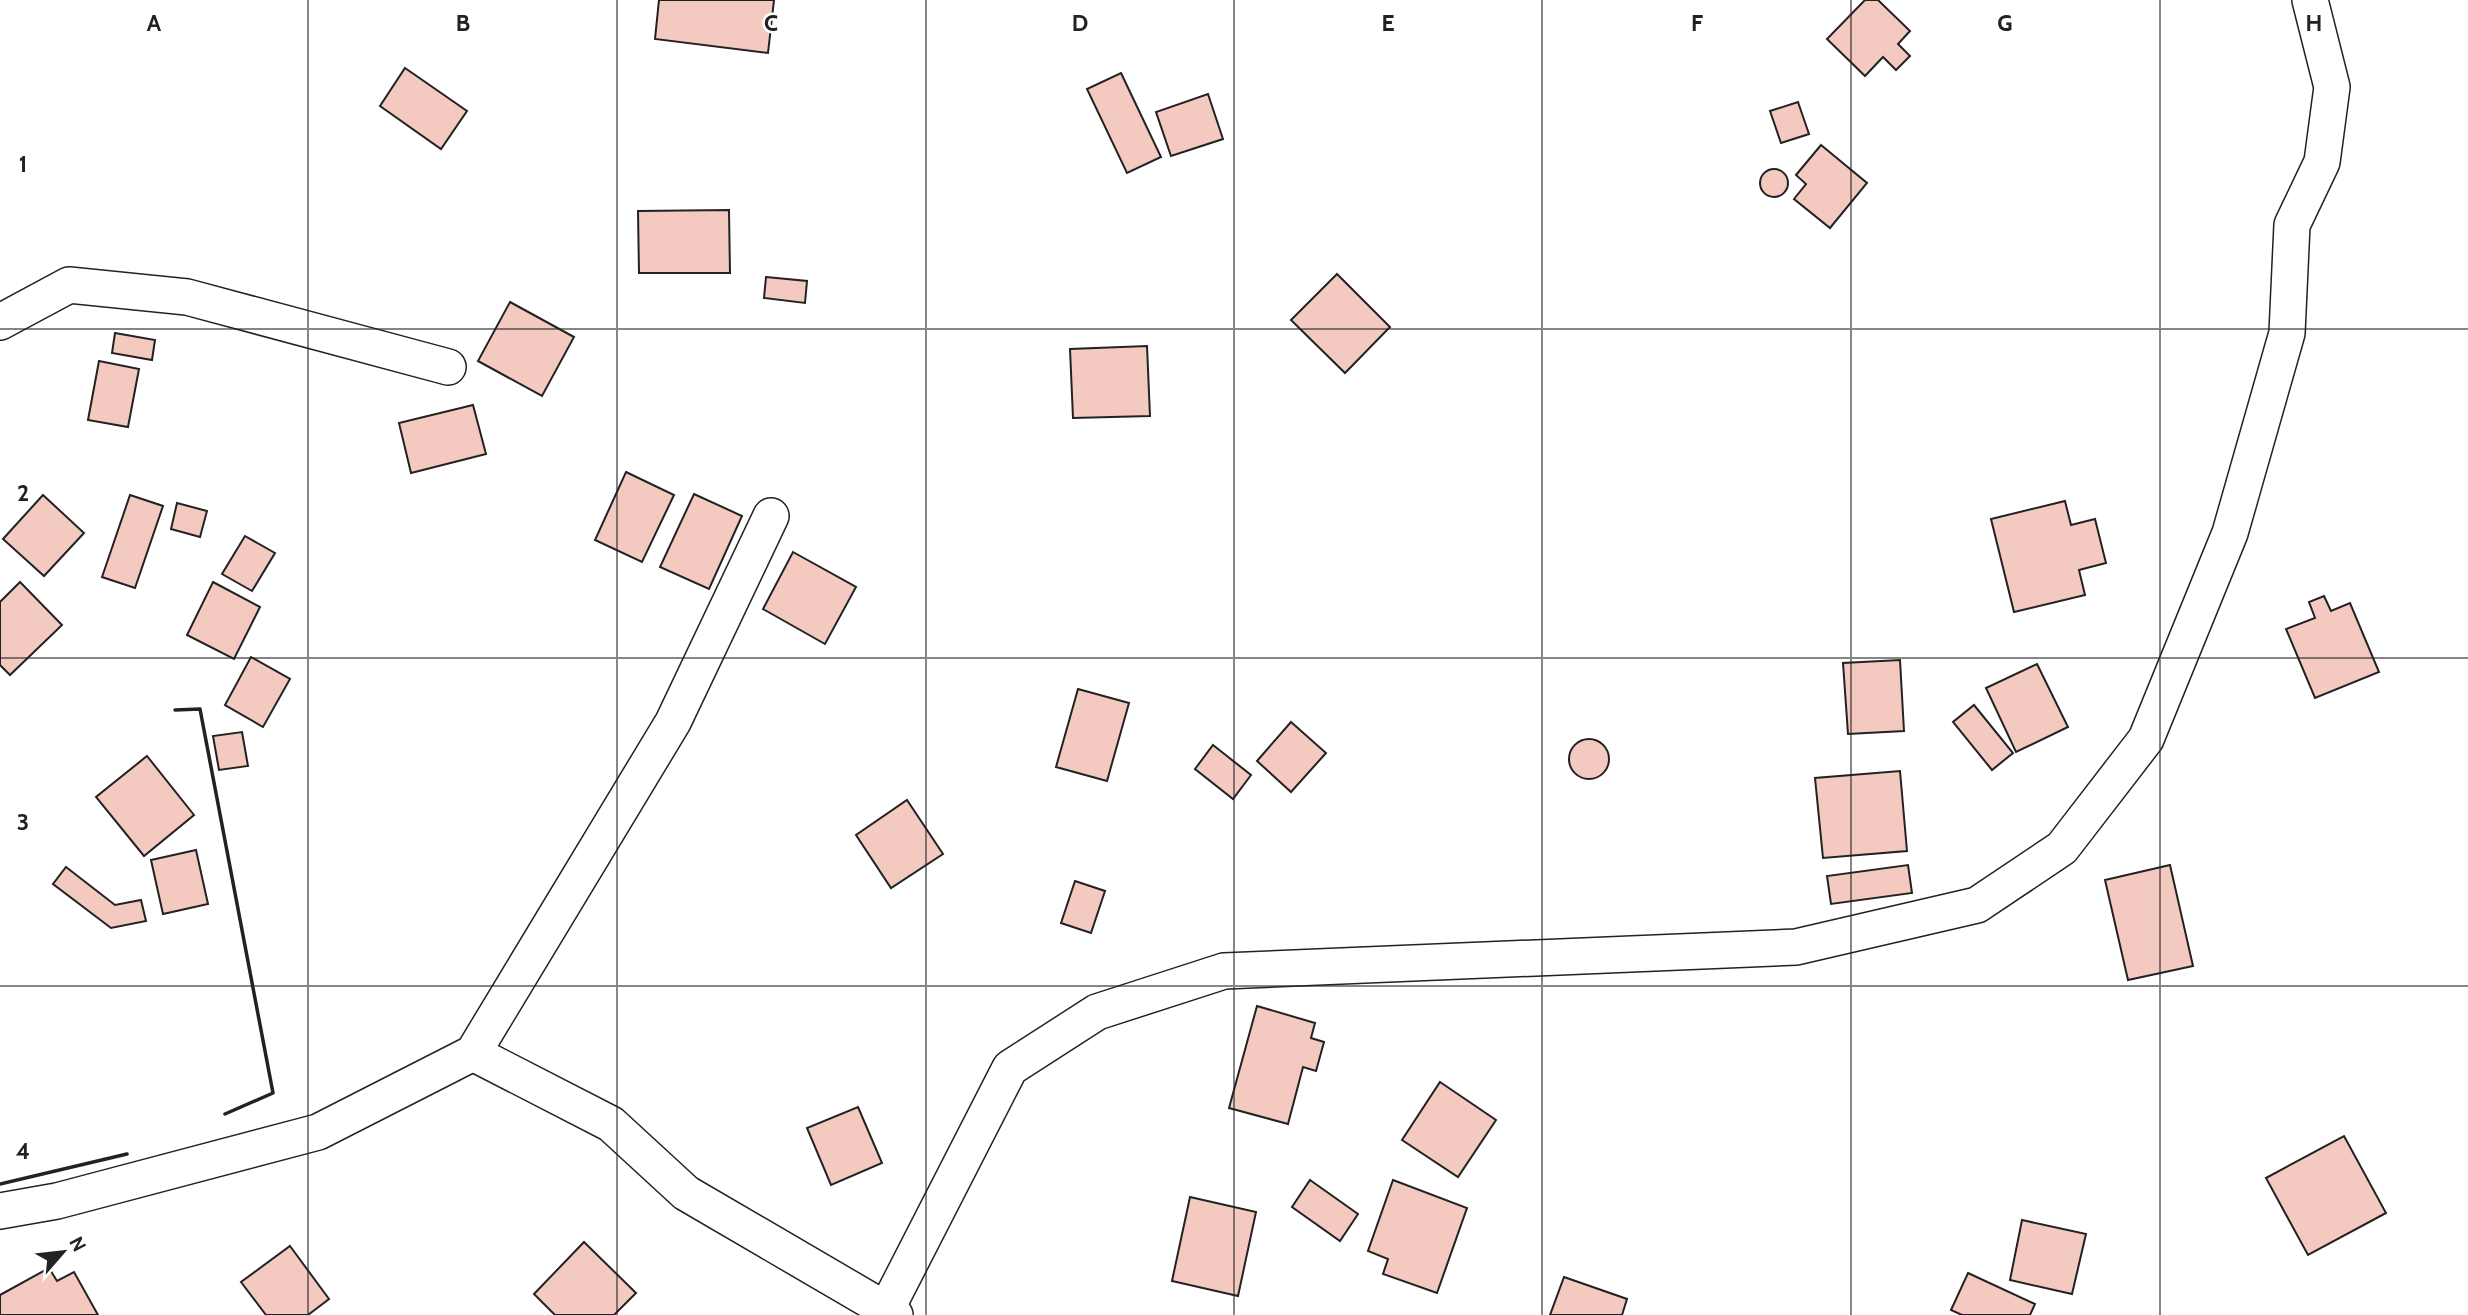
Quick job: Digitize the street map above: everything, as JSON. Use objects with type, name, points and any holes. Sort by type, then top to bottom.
[{"type":"street","points":[[473,1053],[611,1124],[685,1193],[891,1312],[1010,1068],[1097,1012],[1224,971],[1796,947],[1977,905],[2062,848],[2146,739],[2230,533],[2287,333],[2292,225],[2322,162],[2332,87],[2310,0]]},
{"type":"street","points":[[0,322],[69,285],[187,297],[448,367]]},
{"type":"street","points":[[0,1212],[57,1201],[318,1132],[473,1053],[673,722],[771,516]]},
{"type":"building","points":[[659,0],[774,0],[768,53],[655,39]]},
{"type":"building","points":[[1865,0],[1878,0],[1910,31],[1898,44],[1910,56],[1896,70],[1883,57],[1865,76],[1827,39]]},
{"type":"building","points":[[405,68],[467,111],[441,149],[380,106]]},
{"type":"building","points":[[1121,73],[1161,157],[1127,173],[1087,89]]},
{"type":"building","points":[[1208,94],[1223,139],[1171,156],[1156,112]]},
{"type":"building","points":[[1798,102],[1809,134],[1781,143],[1770,111]]},
{"type":"building","points":[[1821,145],[1867,183],[1830,228],[1794,199],[1806,184],[1796,175]]},
{"type":"building","points":[[1774,169],[1784,173],[1788,183],[1784,193],[1774,197],[1764,193],[1760,183],[1764,173]]},
{"type":"building","points":[[729,210],[730,273],[639,273],[638,211]]},
{"type":"building","points":[[1337,274],[1390,327],[1345,373],[1291,320]]},
{"type":"building","points":[[766,277],[807,281],[805,303],[764,298]]},
{"type":"building","points":[[510,302],[574,337],[542,396],[478,361]]},
{"type":"building","points":[[115,333],[155,340],[152,360],[112,353]]},
{"type":"building","points":[[1147,346],[1150,416],[1073,418],[1070,349]]},
{"type":"building","points":[[99,361],[139,369],[128,427],[88,420]]},
{"type":"building","points":[[473,405],[486,454],[411,473],[399,423]]},
{"type":"building","points":[[626,472],[674,495],[642,562],[595,540]]},
{"type":"building","points":[[694,494],[742,516],[709,589],[660,567]]},
{"type":"building","points":[[43,495],[84,533],[44,576],[3,539]]},
{"type":"building","points":[[130,495],[163,506],[135,588],[102,577]]},
{"type":"building","points":[[2065,501],[2071,525],[2095,519],[2106,563],[2079,570],[2085,595],[2014,612],[1991,519]]},
{"type":"building","points":[[177,503],[207,511],[200,537],[171,529]]},
{"type":"building","points":[[245,536],[275,553],[252,591],[222,574]]},
{"type":"building","points":[[793,552],[856,587],[825,644],[763,609]]},
{"type":"building","points":[[20,582],[62,625],[10,675],[0,665],[0,602]]},
{"type":"building","points":[[213,582],[260,607],[234,659],[187,635]]},
{"type":"building","points":[[2324,596],[2331,611],[2350,603],[2379,672],[2315,698],[2286,629],[2315,618],[2309,602]]},
{"type":"building","points":[[251,657],[290,679],[263,727],[225,705]]},
{"type":"building","points":[[1900,660],[1904,731],[1848,734],[1843,663]]},
{"type":"building","points":[[2037,664],[2068,727],[2016,752],[1986,688]]},
{"type":"building","points":[[1078,689],[1129,703],[1107,781],[1056,767]]},
{"type":"building","points":[[1974,705],[2013,753],[1992,770],[1953,722]]},
{"type":"building","points":[[1291,722],[1326,753],[1291,792],[1257,761]]},
{"type":"building","points":[[242,732],[248,766],[219,770],[213,736]]},
{"type":"building","points":[[1589,739],[1597,740],[1603,745],[1608,751],[1608,767],[1603,773],[1597,778],[1589,779],[1581,778],[1575,773],[1570,767],[1569,759],[1570,751],[1575,745],[1581,740]]},
{"type":"building","points":[[1213,745],[1251,775],[1233,799],[1195,769]]},
{"type":"building","points":[[147,756],[194,815],[144,856],[96,797]]},
{"type":"building","points":[[1900,771],[1907,851],[1823,858],[1815,778]]},
{"type":"building","points":[[907,800],[943,854],[891,888],[856,835]]},
{"type":"building","points":[[196,850],[208,904],[163,914],[151,860]]},
{"type":"building","points":[[1908,865],[1912,893],[1831,904],[1827,876]]},
{"type":"building","points":[[2170,865],[2193,966],[2128,980],[2105,880]]},
{"type":"building","points":[[66,867],[115,905],[141,900],[146,921],[111,928],[53,884]]},
{"type":"building","points":[[1075,881],[1105,891],[1091,933],[1061,923]]},
{"type":"building","points":[[1257,1006],[1315,1023],[1311,1038],[1324,1042],[1316,1071],[1303,1067],[1288,1124],[1229,1108]]},
{"type":"building","points":[[1440,1082],[1496,1120],[1458,1177],[1402,1140]]},
{"type":"building","points":[[858,1107],[882,1163],[831,1185],[807,1128]]},
{"type":"building","points":[[2344,1136],[2386,1213],[2308,1255],[2266,1178]]},
{"type":"building","points":[[1310,1180],[1358,1214],[1340,1241],[1292,1207]]},
{"type":"building","points":[[1393,1180],[1467,1208],[1437,1293],[1383,1274],[1388,1259],[1368,1251]]},
{"type":"building","points":[[1190,1197],[1256,1212],[1238,1296],[1172,1281]]},
{"type":"building","points":[[2022,1220],[2086,1234],[2072,1294],[2010,1280]]},
{"type":"building","points":[[584,1242],[636,1293],[614,1315],[555,1315],[534,1294]]},
{"type":"building","points":[[290,1246],[329,1299],[308,1315],[266,1315],[241,1282]]},
{"type":"building","points":[[49,1268],[57,1281],[74,1272],[98,1315],[0,1315],[0,1295]]},
{"type":"building","points":[[1968,1273],[2035,1304],[2030,1315],[1962,1315],[1951,1310]]},
{"type":"building","points":[[1564,1277],[1627,1299],[1622,1315],[1550,1315]]},
{"type":"wall","points":[[175,710],[200,709],[273,1093],[225,1114]]},
{"type":"wall","points":[[0,1184],[127,1154]]}]
